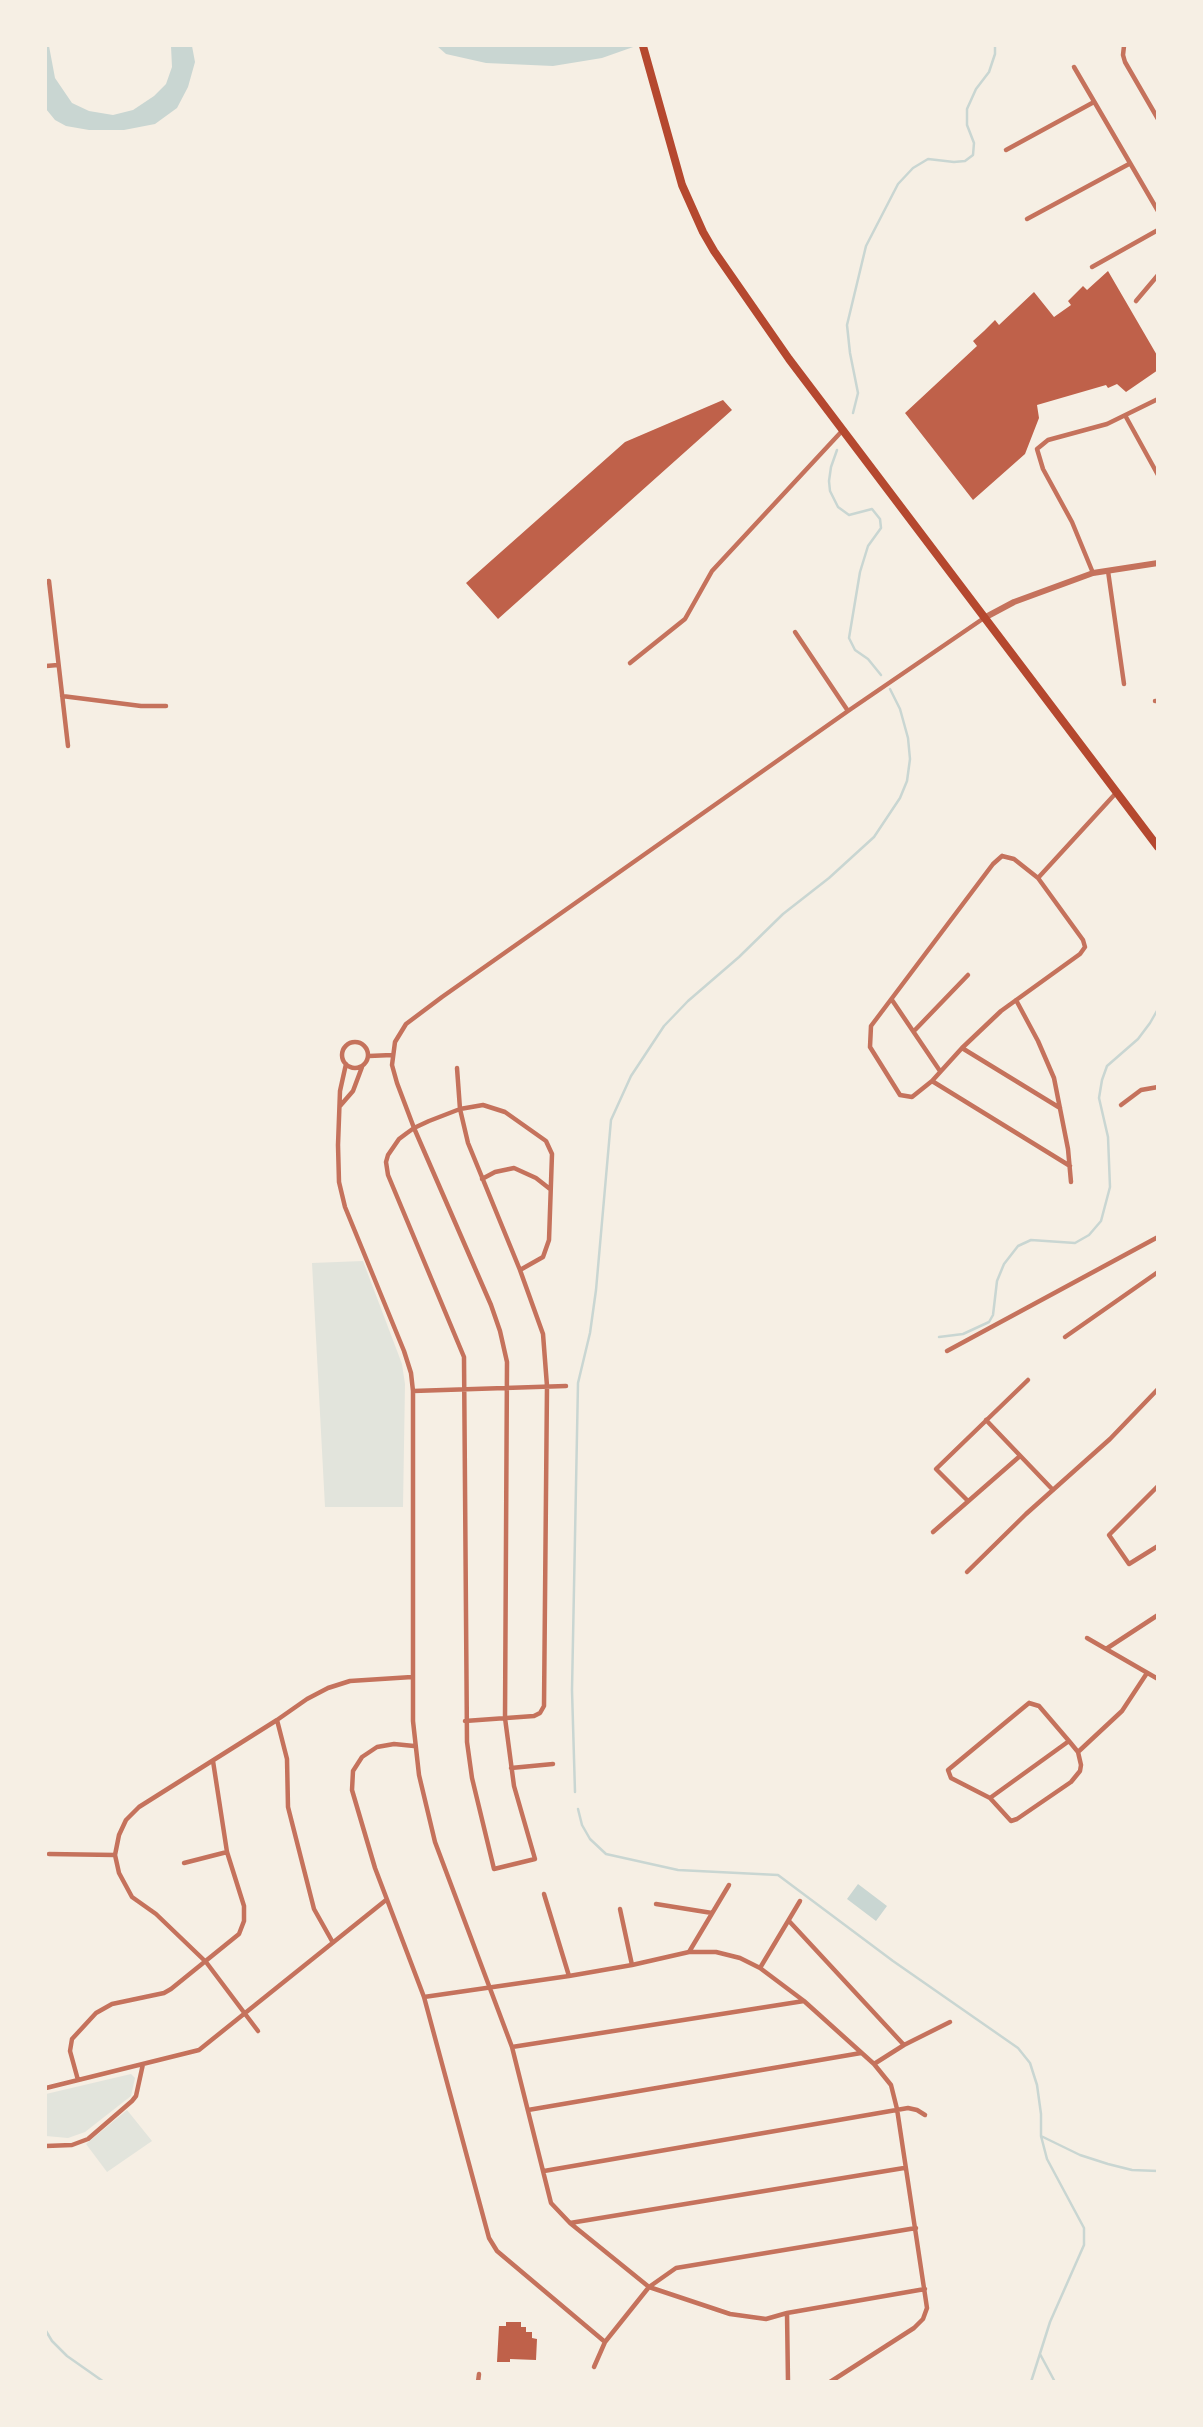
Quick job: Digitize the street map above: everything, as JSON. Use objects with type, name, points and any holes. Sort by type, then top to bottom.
[{"type":"highway","points":[[643,46],[682,185],[703,232],[778,344],[1157,847]]},
{"type":"street","points":[[1124,47],[1125,62],[1157,119]]},
{"type":"street","points":[[1074,67],[1157,211]]},
{"type":"street","points":[[1006,150],[1094,102]]},
{"type":"street","points":[[1027,219],[1129,164]]},
{"type":"street","points":[[1092,267],[1157,230]]},
{"type":"street","points":[[1136,301],[1157,275]]},
{"type":"street","points":[[1093,573],[1072,522],[1043,469],[1037,449],[1048,440],[1107,424],[1157,399]]},
{"type":"street","points":[[1126,416],[1157,475]]},
{"type":"street","points":[[630,663],[685,619],[712,571],[842,430]]},
{"type":"street","points":[[520,1270],[535,1263],[547,1251],[549,1240],[552,1154],[550,1146],[541,1136],[492,1106],[471,1106],[414,1128],[399,1139],[391,1149],[386,1162],[387,1169],[464,1357],[465,1721],[472,1777],[494,1869],[535,1859],[511,1768],[505,1718],[507,1362],[500,1331],[414,1128],[397,1083],[393,1055],[398,1035],[415,1016],[984,618],[1025,597],[1093,573],[1157,563]]},
{"type":"street","points":[[1108,570],[1124,684]]},
{"type":"street","points":[[46,582],[49,581],[68,746]]},
{"type":"street","points":[[795,632],[848,711]]},
{"type":"street","points":[[46,666],[58,666]]},
{"type":"street","points":[[62,696],[141,706],[166,706]]},
{"type":"street","points":[[1038,878],[1116,793]]},
{"type":"street","points":[[1002,856],[1007,856],[1038,878],[1083,940],[1085,947],[1080,954],[1016,1000],[962,1048],[932,1081],[912,1097],[900,1096],[870,1047],[872,1026],[993,864],[1002,856]]},
{"type":"street","points":[[914,1031],[968,975]]},
{"type":"street","points":[[892,1000],[940,1071]]},
{"type":"street","points":[[1016,1000],[1049,1062],[1060,1108],[1071,1182]]},
{"type":"street","points":[[340,1107],[353,1091],[362,1067],[367,1062],[368,1056],[363,1045],[351,1043],[342,1053],[346,1065],[341,1084],[340,1107],[338,1162],[339,1182],[345,1207],[411,1373],[414,1746],[435,1842],[512,2047],[551,2203],[570,2223],[649,2287],[730,2314],[766,2319],[925,2289]]},
{"type":"street","points":[[962,1048],[1060,1108]]},
{"type":"street","points":[[368,1056],[393,1055]]},
{"type":"street","points":[[346,1065],[355,1069],[362,1067]]},
{"type":"street","points":[[457,1068],[460,1109],[468,1143],[543,1334],[547,1386],[544,1703],[540,1713],[534,1716],[465,1721]]},
{"type":"street","points":[[932,1081],[1070,1167]]},
{"type":"street","points":[[1121,1105],[1140,1090],[1157,1087]]},
{"type":"street","points":[[482,1179],[495,1172],[514,1168],[536,1178],[550,1190]]},
{"type":"street","points":[[947,1350],[1157,1237]]},
{"type":"street","points":[[1065,1337],[1157,1272]]},
{"type":"street","points":[[968,1501],[936,1469],[1028,1380]]},
{"type":"street","points":[[413,1391],[566,1386]]},
{"type":"street","points":[[967,1572],[1110,1439],[1157,1389]]},
{"type":"street","points":[[986,1420],[1053,1490]]},
{"type":"street","points":[[933,1532],[1020,1456]]},
{"type":"street","points":[[1157,1486],[1110,1535],[1129,1564],[1157,1546]]},
{"type":"street","points":[[1106,1649],[1157,1615]]},
{"type":"street","points":[[1087,1638],[1157,1679]]},
{"type":"street","points":[[1078,1752],[1122,1711],[1147,1673]]},
{"type":"street","points":[[258,2031],[206,1962],[156,1914],[132,1897],[119,1873],[115,1855],[119,1835],[126,1820],[139,1807],[307,1699],[350,1681],[412,1677]]},
{"type":"street","points":[[1025,1705],[1038,1706],[1078,1752],[1081,1765],[1077,1776],[1017,1819],[1008,1820],[990,1798],[955,1781],[949,1776],[948,1770],[1025,1705]]},
{"type":"street","points":[[277,1720],[287,1759],[288,1807],[314,1909],[332,1941]]},
{"type":"street","points":[[990,1798],[1069,1741]]},
{"type":"street","points":[[414,1746],[394,1744],[377,1747],[362,1757],[353,1771],[352,1790],[386,1900],[424,1997],[489,2238],[497,2251],[605,2342]]},
{"type":"street","points":[[78,2080],[70,2051],[72,2039],[83,2024],[112,2004],[164,1993],[239,1934],[244,1922],[244,1906],[227,1852],[213,1761]]},
{"type":"street","points":[[511,1768],[553,1764]]},
{"type":"street","points":[[184,1863],[227,1852]]},
{"type":"street","points":[[49,1854],[115,1855]]},
{"type":"street","points":[[689,1952],[729,1885]]},
{"type":"street","points":[[544,1894],[569,1976]]},
{"type":"street","points":[[46,2088],[199,2050],[386,1900]]},
{"type":"street","points":[[760,1968],[800,1901]]},
{"type":"street","points":[[656,1904],[712,1913]]},
{"type":"street","points":[[620,1909],[632,1965]]},
{"type":"street","points":[[789,1920],[904,2045]]},
{"type":"street","points":[[424,1997],[569,1976],[689,1952],[716,1952],[740,1958],[760,1968],[804,2001],[863,2053],[889,2079],[897,2109],[927,2308],[919,2323],[831,2382]]},
{"type":"street","points":[[512,2047],[804,2001]]},
{"type":"street","points":[[874,2064],[904,2045],[950,2022]]},
{"type":"street","points":[[528,2110],[863,2053]]},
{"type":"street","points":[[46,2146],[72,2145],[88,2139],[136,2096],[143,2064]]},
{"type":"street","points":[[544,2171],[897,2109],[912,2108],[925,2115]]},
{"type":"street","points":[[570,2223],[904,2168]]},
{"type":"street","points":[[594,2367],[605,2342],[649,2287],[676,2268],[916,2228]]},
{"type":"street","points":[[788,2313],[788,2382]]},
{"type":"street","points":[[478,2382],[479,2374]]},
{"type":"shaded area","points":[[46,46],[49,46],[55,78],[72,103],[89,111],[113,115],[133,110],[166,84],[172,67],[171,46],[192,46],[195,62],[188,87],[177,108],[155,124],[124,130],[89,130],[66,126],[55,120],[46,109]]},
{"type":"shaded area","points":[[437,46],[636,46],[602,58],[553,66],[486,63],[446,54]]},
{"type":"shaded area","points":[[363,1261],[402,1364],[405,1384],[403,1507],[325,1507],[312,1263]]},
{"type":"shaded area","points":[[858,1884],[887,1906],[876,1921],[847,1899]]},
{"type":"shaded area","points":[[131,2074],[135,2078],[131,2096],[85,2132],[68,2138],[46,2136],[46,2094]]},
{"type":"shaded area","points":[[127,2110],[152,2141],[107,2172],[86,2144]]},
{"type":"building","points":[[1108,271],[1158,357],[1158,370],[1126,392],[1117,384],[1108,388],[1106,385],[1037,405],[1039,418],[1025,454],[973,500],[905,413],[977,346],[973,341],[995,320],[999,325],[1034,292],[1054,317],[1071,305],[1068,301],[1083,286],[1087,290]]},
{"type":"building","points":[[723,400],[732,410],[498,619],[466,583],[625,442]]},
{"type":"building","points":[[506,2322],[521,2322],[521,2327],[526,2327],[526,2332],[532,2332],[532,2338],[537,2339],[536,2360],[510,2359],[510,2362],[497,2362],[499,2326],[506,2326]]},
{"type":"waterway","points":[[853,413],[858,393],[847,325],[866,246],[898,184],[913,168],[928,159],[954,162],[965,161],[973,155],[974,143],[967,125],[967,109],[976,89],[989,72],[995,46]]},
{"type":"waterway","points":[[837,450],[829,481],[830,491],[838,507],[849,515],[872,509],[880,519],[881,528],[868,546],[860,572],[849,638],[855,650],[868,659],[881,675]]},
{"type":"waterway","points":[[575,1792],[572,1690],[578,1383],[590,1333],[596,1290],[611,1120],[631,1076],[664,1026],[783,914],[829,878],[874,837],[900,798],[907,781],[910,759],[908,738],[900,709],[890,689]]},
{"type":"waterway","points":[[939,1337],[963,1334],[989,1322],[993,1315],[997,1281],[1004,1264],[1018,1246],[1031,1240],[1075,1243],[1089,1235],[1101,1221],[1110,1187],[1108,1137],[1099,1098],[1102,1080],[1107,1066],[1138,1039],[1158,1009]]},
{"type":"waterway","points":[[578,1809],[582,1825],[590,1839],[606,1854],[678,1870],[778,1875],[893,1961],[1018,2048],[1030,2063],[1037,2085],[1041,2136],[1047,2159],[1084,2228],[1084,2245],[1050,2322],[1031,2382]]},
{"type":"waterway","points":[[1041,2136],[1080,2155],[1108,2164],[1132,2170],[1158,2171]]},
{"type":"waterway","points":[[46,2331],[67,2356],[104,2382]]},
{"type":"waterway","points":[[1040,2354],[1055,2382]]}]
